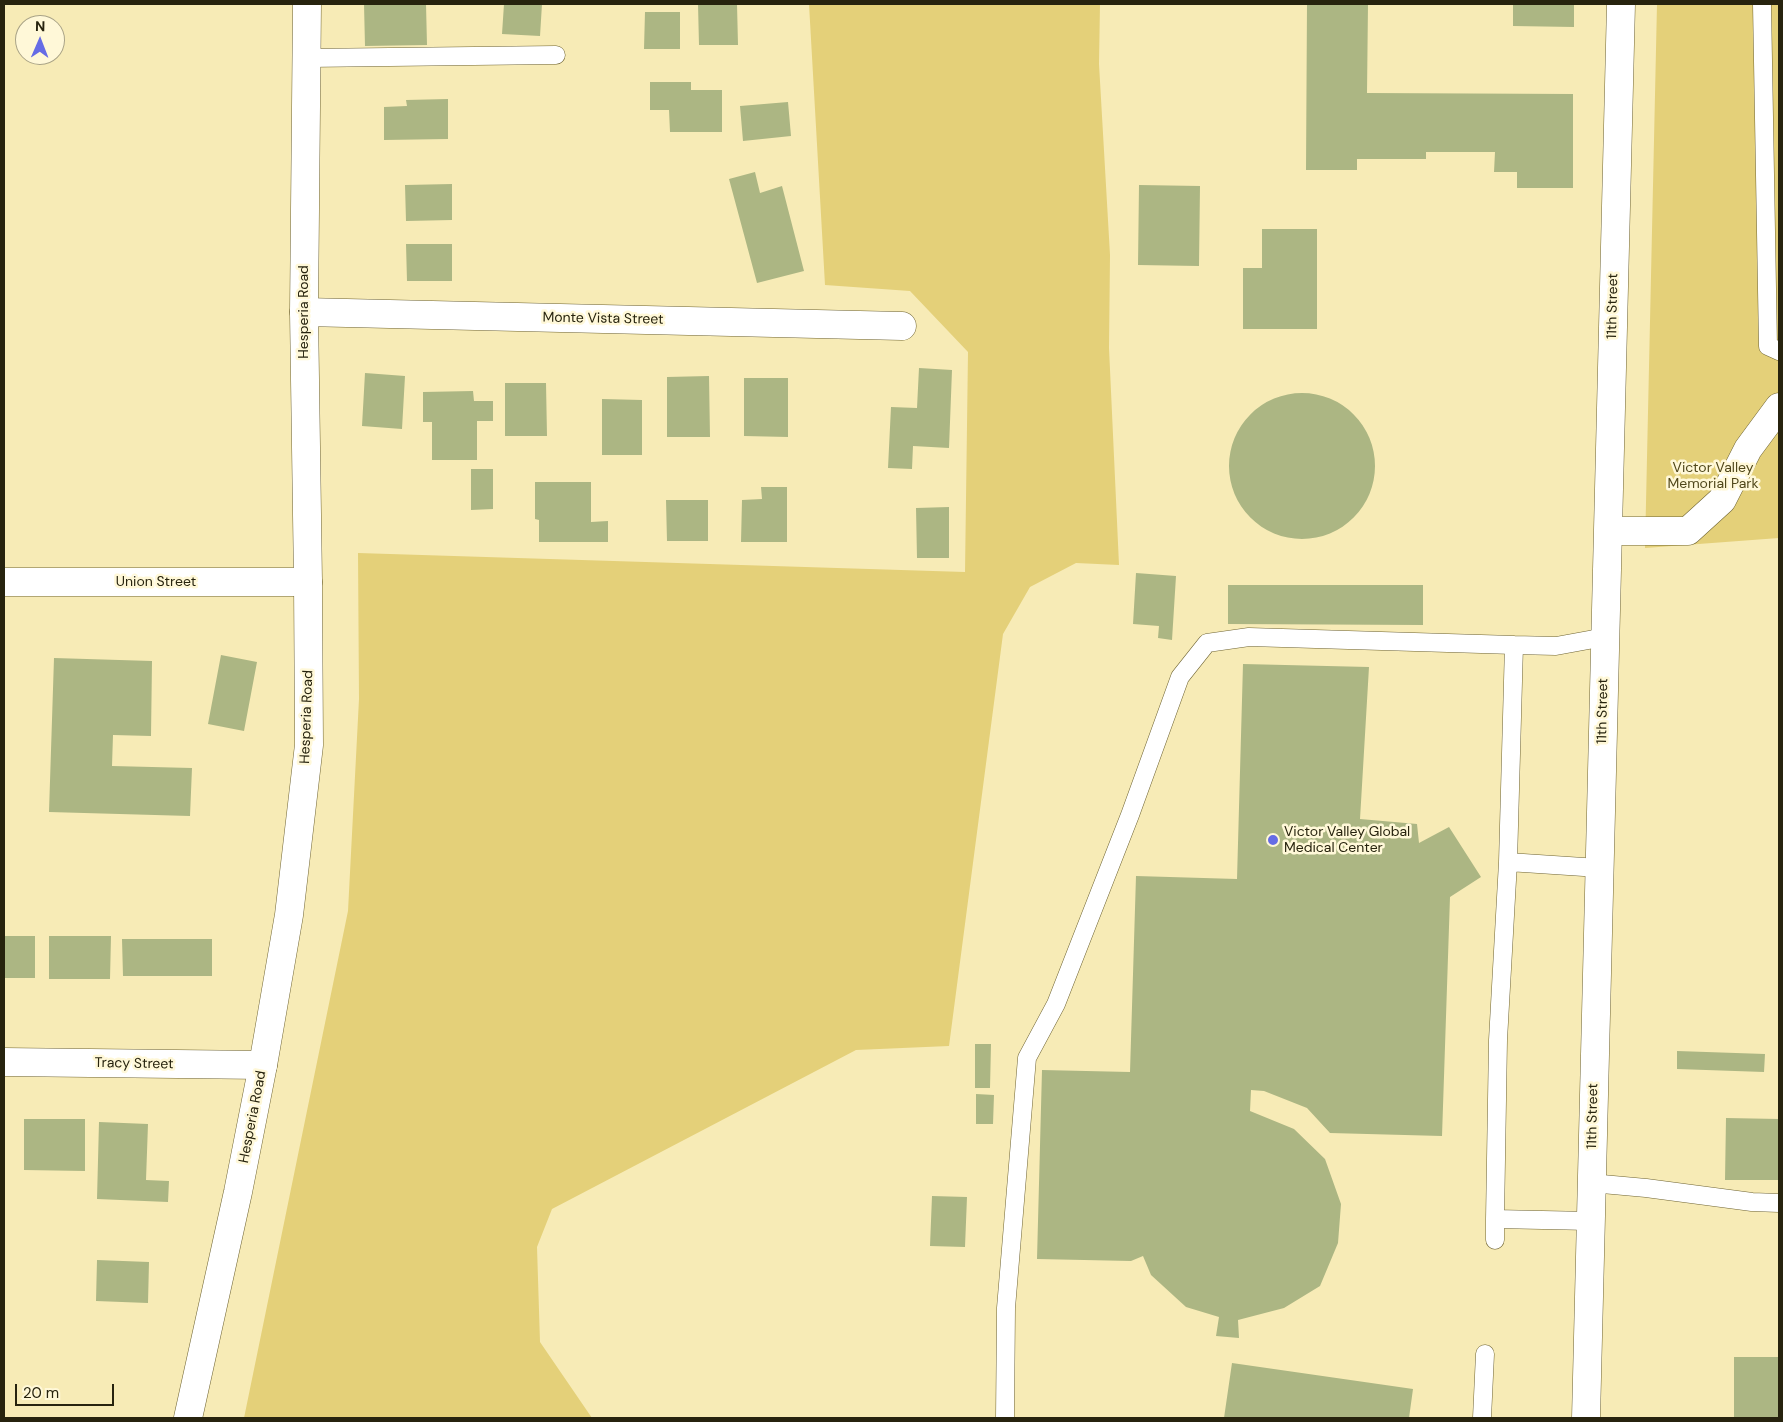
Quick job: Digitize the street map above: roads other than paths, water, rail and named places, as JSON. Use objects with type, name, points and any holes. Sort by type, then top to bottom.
[{"type":"street","name":"Hesperia Road","points":[[188,1418],[238,1192],[263,1065],[288,915],[309,745],[304,312],[307,4]]},
{"type":"street","name":"11th Street","points":[[1586,1418],[1621,4]]},
{"type":"street","name":"Monte Vista Street","points":[[304,312],[902,326]]},
{"type":"street","points":[[1608,531],[1688,531],[1722,500],[1748,449],[1779,407]]},
{"type":"street","name":"Union Street","points":[[4,582],[308,582]]},
{"type":"street","name":"Tracy Street","points":[[4,1062],[263,1065]]},
{"type":"lane","points":[[1762,4],[1768,346],[1779,351]]},
{"type":"lane","points":[[307,58],[556,55]]},
{"type":"lane","points":[[1005,1418],[1006,1308],[1027,1058],[1056,1004],[1130,815],[1180,677],[1207,643],[1249,637],[1556,646],[1605,637]]},
{"type":"lane","points":[[1495,1240],[1498,1040],[1508,862],[1514,645]]},
{"type":"lane","points":[[1508,862],[1599,868]]},
{"type":"lane","points":[[1592,1183],[1752,1202],[1779,1203]]},
{"type":"lane","points":[[1495,1219],[1590,1221]]},
{"type":"lane","points":[[1482,1418],[1484,1354]]},
{"type":"place","name":"Victor Valley Global Medical Center","points":[[1273,840]]},
{"type":"park label","name":"Victor Valley Memorial Park","points":[[1713,476]]}]
